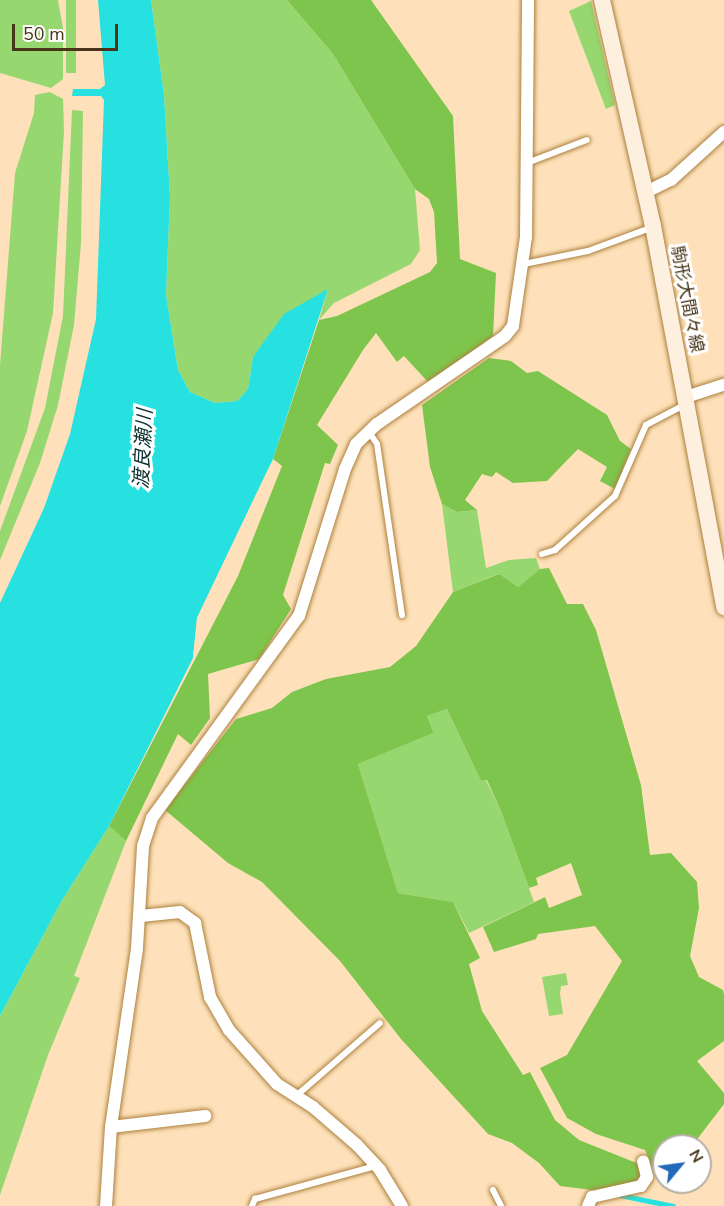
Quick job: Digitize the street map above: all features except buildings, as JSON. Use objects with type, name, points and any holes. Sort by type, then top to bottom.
[{"type":"main road","name":"駒形大間々線","points":[[602,0],[653,226],[724,607]]},
{"type":"street","points":[[106,1206],[111,1127],[141,916],[143,846],[152,818],[298,616],[349,458],[369,431],[506,336],[517,310],[524,264],[528,0]]},
{"type":"street","points":[[646,192],[671,180],[724,132]]},
{"type":"street","points":[[686,400],[724,385]]},
{"type":"street","points":[[141,916],[180,912],[195,923],[210,997],[229,1030],[260,1068],[341,1129],[376,1166],[402,1206]]},
{"type":"street","points":[[111,1127],[205,1116]]},
{"type":"street","points":[[588,1206],[592,1197],[641,1186],[647,1177],[643,1161]]},
{"type":"lane","points":[[527,163],[587,140]]},
{"type":"lane","points":[[524,264],[588,251],[653,226]]},
{"type":"lane","points":[[542,554],[555,550],[615,496],[646,425],[686,400]]},
{"type":"lane","points":[[369,431],[377,444],[402,615]]},
{"type":"lane","points":[[296,1096],[380,1023]]},
{"type":"lane","points":[[252,1206],[255,1199],[376,1166]]},
{"type":"lane","points":[[493,1190],[501,1206]]},
{"type":"green space","points":[[0,0],[58,0],[63,28],[63,79],[51,88],[0,73]]},
{"type":"green space","points":[[66,0],[76,0],[76,73],[66,73]]},
{"type":"green space","points":[[151,0],[287,0],[333,54],[415,189],[420,250],[411,264],[334,303],[319,320],[328,289],[253,357],[248,389],[237,401],[215,403],[190,392],[178,370],[166,295],[170,197],[164,95]]},
{"type":"green space","points":[[287,0],[371,0],[453,116],[460,259],[496,273],[493,336],[428,382],[404,356],[397,362],[376,333],[363,350],[317,425],[338,445],[330,464],[325,463],[283,595],[291,609],[259,659],[208,674],[210,718],[191,745],[178,734],[126,841],[109,826],[238,576],[282,466],[273,459],[319,320],[337,316],[430,272],[437,263],[434,212],[429,199],[415,189],[333,54]]},
{"type":"green space","points":[[591,1],[615,105],[606,109],[569,11]]},
{"type":"green space","points":[[50,92],[63,99],[64,131],[53,313],[27,431],[0,506],[0,365],[15,173],[34,113],[35,95]]},
{"type":"green space","points":[[72,110],[83,111],[81,243],[74,325],[58,405],[40,463],[0,560],[0,531],[45,408],[63,316]]},
{"type":"green space","points":[[489,358],[511,361],[527,373],[538,371],[607,415],[620,441],[631,449],[615,489],[600,481],[607,467],[578,449],[547,481],[513,483],[496,472],[492,477],[482,474],[465,500],[477,510],[457,512],[442,504],[430,467],[422,405]]},
{"type":"green space","points":[[442,504],[457,512],[477,510],[486,568],[509,560],[536,558],[540,569],[518,587],[498,574],[453,592]]},
{"type":"green space","points":[[549,568],[567,604],[583,604],[596,630],[641,785],[650,855],[671,853],[697,882],[699,908],[690,956],[699,977],[723,990],[724,995],[724,1041],[697,1061],[724,1093],[724,1104],[701,1134],[652,1134],[652,1166],[645,1150],[596,1134],[567,1118],[540,1068],[567,1055],[622,961],[595,926],[538,934],[536,939],[494,952],[483,927],[545,897],[549,908],[582,895],[571,863],[536,878],[538,885],[529,888],[501,811],[487,780],[481,781],[447,709],[427,716],[433,733],[358,764],[398,893],[453,902],[480,958],[469,964],[482,1011],[523,1075],[530,1072],[555,1120],[579,1140],[639,1164],[641,1176],[634,1183],[592,1190],[560,1186],[539,1163],[512,1143],[488,1134],[401,1039],[340,961],[262,882],[228,863],[165,810],[236,719],[272,708],[292,692],[326,679],[390,667],[416,646],[453,592],[499,574],[518,587],[540,569]]},
{"type":"green space","points":[[447,709],[481,781],[486,780],[501,811],[534,902],[469,933],[453,902],[398,893],[358,764],[432,733],[427,716]]},
{"type":"green space","points":[[109,826],[126,841],[74,976],[80,978],[48,1055],[0,1195],[0,1016],[61,902]]},
{"type":"green space","points":[[566,973],[568,985],[561,986],[560,994],[563,1014],[549,1016],[542,977]]},
{"type":"water","name":"渡良瀬川","points":[[98,0],[151,0],[164,95],[170,197],[166,295],[178,370],[190,392],[215,403],[237,401],[248,389],[253,357],[284,314],[328,289],[273,459],[197,618],[193,658],[109,826],[61,902],[0,1016],[0,603],[44,508],[70,434],[96,319],[104,100],[101,96],[72,96],[73,89],[100,89],[105,85]]},
{"type":"pier","points":[[273,459],[200,619],[193,658],[197,618]]},
{"type":"waterway","points":[[620,1195],[673,1206]]}]
